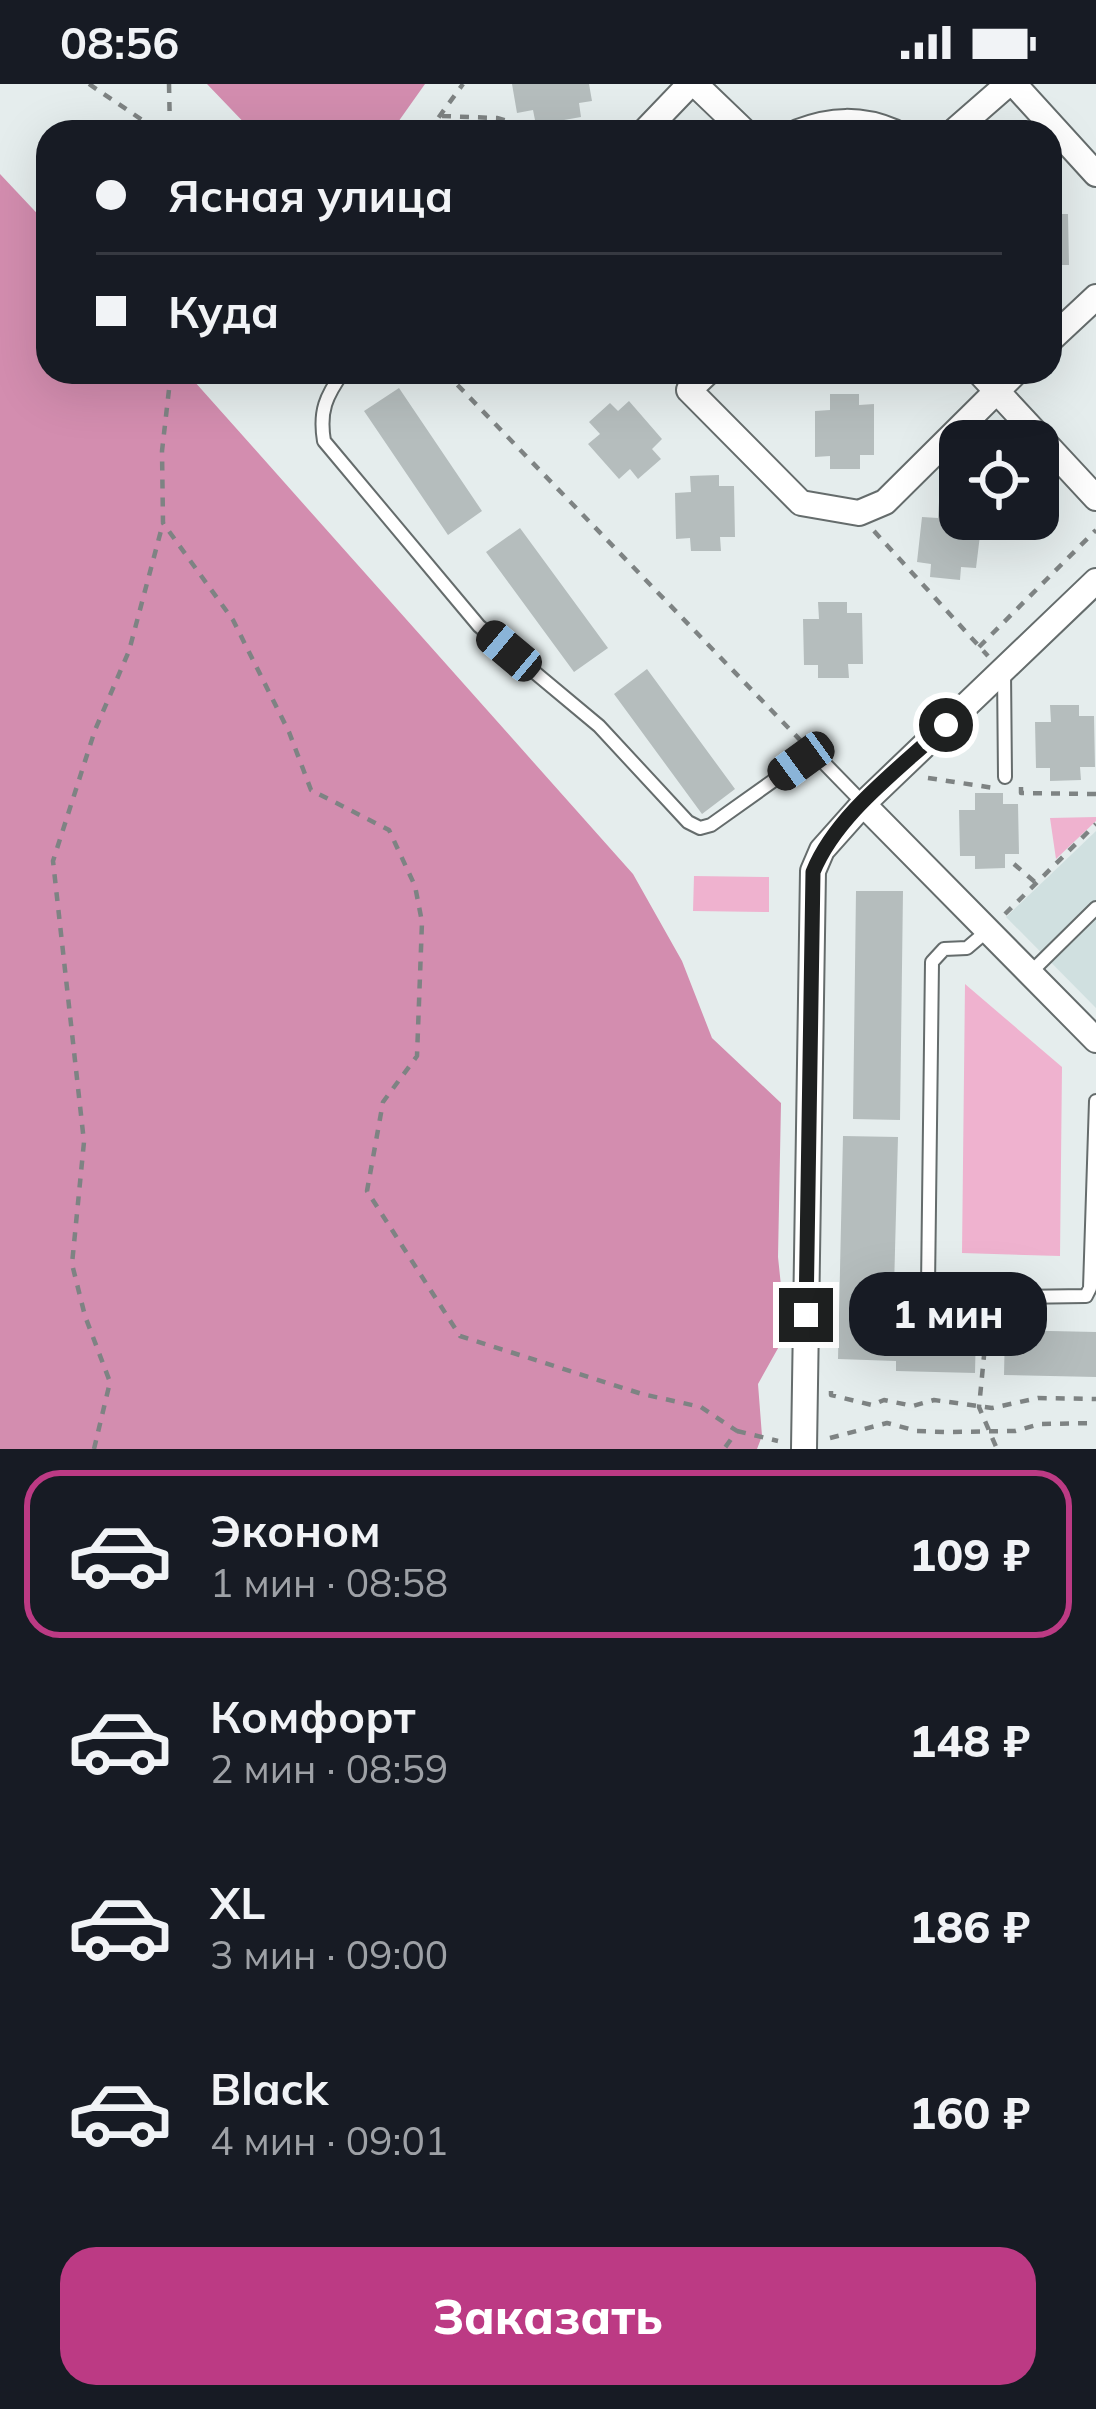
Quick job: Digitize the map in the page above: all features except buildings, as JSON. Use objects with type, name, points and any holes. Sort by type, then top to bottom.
[{"type":"street","points":[[656,120],[692,84],[732,120]]},
{"type":"street","points":[[968,120],[1011,84],[1045,120]]},
{"type":"street","points":[[1062,138],[1096,174]]},
{"type":"street","points":[[1062,329],[1096,296]]},
{"type":"street","points":[[695,384],[801,502],[859,513],[884,502],[985,384]]},
{"type":"street","points":[[991,384],[1096,498]]},
{"type":"street","points":[[804,1448],[813,872],[822,850],[863,804],[1096,581]]},
{"type":"street","points":[[863,804],[1096,1040]]},
{"type":"lane","points":[[335,384],[326,397],[321,421],[324,441],[479,626],[599,726],[688,821],[700,828],[711,825],[801,761],[814,758],[863,804]]},
{"type":"lane","points":[[1003,783],[1004,669]]},
{"type":"lane","points":[[1030,973],[1096,908]]},
{"type":"lane","points":[[988,930],[967,948],[944,950],[932,962],[928,1287],[939,1298],[1079,1298],[1090,1288],[1096,1101]]},
{"type":"path","points":[[89,84],[142,120]]},
{"type":"path","points":[[158,84],[168,94]]},
{"type":"path","points":[[169,84],[169,120]]},
{"type":"path","points":[[438,120],[463,84]]},
{"type":"path","points":[[442,116],[504,120]]},
{"type":"path","points":[[94,1449],[110,1382],[72,1264],[83,1142],[53,861],[95,730],[129,651],[163,523],[162,451],[170,384]]},
{"type":"path","points":[[457,384],[814,758]]},
{"type":"path","points":[[859,513],[1004,669]]},
{"type":"path","points":[[163,523],[233,620],[289,732],[311,790],[388,830],[415,886],[422,922],[416,1056],[382,1102],[367,1191],[460,1336],[642,1394],[701,1407],[737,1431],[804,1448]]},
{"type":"path","points":[[979,647],[1096,530]]},
{"type":"path","points":[[1022,770],[1021,793],[1096,794]]},
{"type":"path","points":[[922,777],[1003,783]]},
{"type":"path","points":[[988,930],[1096,824]]},
{"type":"path","points":[[1014,864],[1036,884]]},
{"type":"path","points":[[988,1298],[979,1407],[997,1449]]},
{"type":"path","points":[[831,1371],[831,1395],[872,1405],[884,1400],[913,1406],[934,1400],[979,1407],[1038,1398],[1096,1399]]},
{"type":"path","points":[[830,1438],[887,1423],[917,1431],[990,1432],[1040,1424],[1096,1423]]},
{"type":"path","points":[[724,1449],[737,1431]]},
{"type":"shaded area","points":[[207,84],[425,84],[400,120],[242,120]]},
{"type":"shaded area","points":[[0,174],[36,212],[36,384],[197,384],[633,874],[682,961],[712,1038],[781,1103],[778,1257],[786,1334],[758,1384],[762,1436],[757,1449],[0,1449]]},
{"type":"shaded area","points":[[1096,817],[1096,821],[1056,859],[1050,818]]},
{"type":"shaded area","points":[[1096,831],[1096,1008],[1006,917]]},
{"type":"shaded area","points":[[694,876],[769,877],[769,912],[693,911]]},
{"type":"shaded area","points":[[965,984],[1062,1067],[1060,1256],[962,1253]]},
{"type":"route","points":[[806,1315],[813,872],[822,850],[842,825],[946,725]]}]
